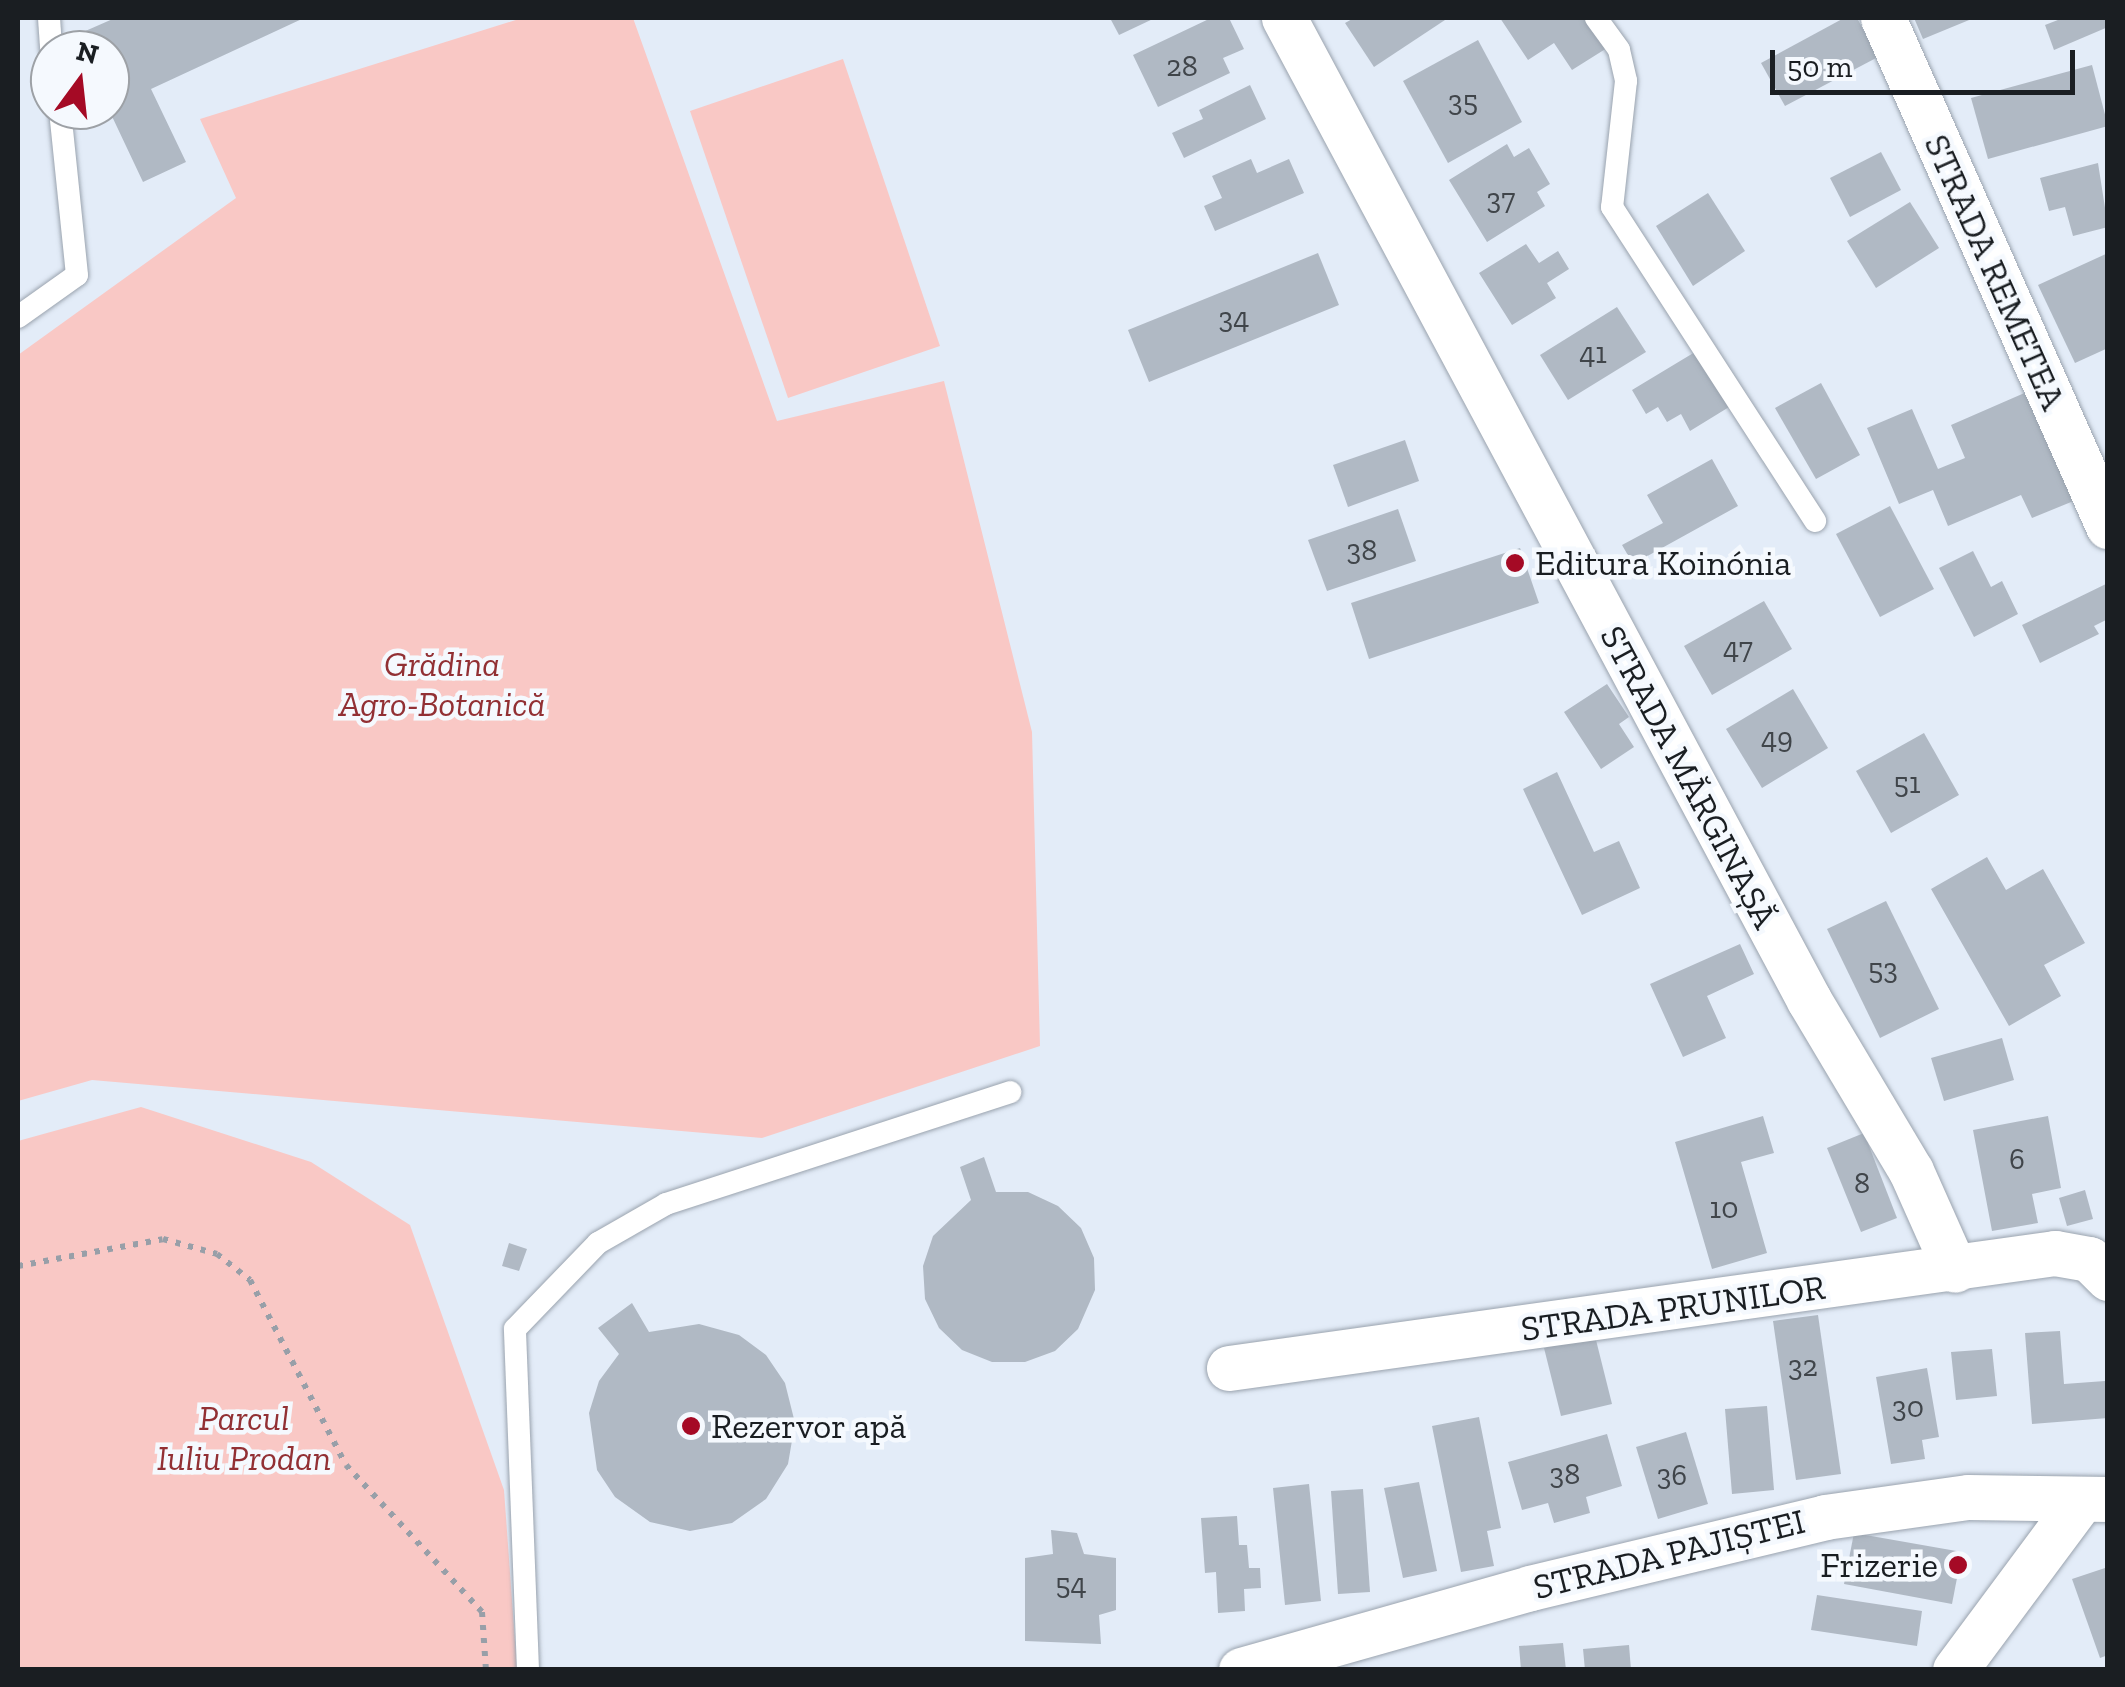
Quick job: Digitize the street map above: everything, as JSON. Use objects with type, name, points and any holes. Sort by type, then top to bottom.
[{"type":"street","name":"STRADA MĂRGINAȘĂ","points":[[1284,18],[1809,1000],[1911,1170],[1955,1270]]},
{"type":"street","name":"STRADA REMETEA","points":[[1883,18],[2108,526]]},
{"type":"street","name":"STRADA PRUNILOR","points":[[1229,1368],[2072,1252],[2108,1278]]},
{"type":"street","name":"STRADA PAJIȘTEI","points":[[1241,1670],[1530,1588],[1826,1516],[1968,1497],[2095,1499]]},
{"type":"street","points":[[1955,1670],[2095,1499]]},
{"type":"lane","points":[[1596,18],[1619,50],[1626,81],[1612,207],[1815,521]]},
{"type":"lane","points":[[18,317],[76,275],[62,130]]},
{"type":"lane","points":[[528,1670],[515,1330],[598,1242],[666,1204],[1010,1092]]},
{"type":"path","points":[[18,1266],[163,1239],[217,1254],[250,1280],[346,1465],[482,1612],[486,1670]]},
{"type":"green space","name":"Grădina Agro-Botanică","points":[[522,18],[633,18],[777,421],[944,381],[1032,732],[1040,1046],[762,1138],[92,1080],[18,1101],[18,355],[236,198],[200,119]]},
{"type":"green space","points":[[843,59],[940,346],[788,398],[690,111]]},
{"type":"green space","name":"Parcul Iuliu Prodan","points":[[141,1107],[311,1162],[410,1225],[504,1490],[517,1669],[18,1670],[18,1141]]},
{"type":"building","points":[[115,18],[304,18],[151,89],[186,162],[143,182],[118,130],[130,130],[130,30],[88,30]]},
{"type":"building","points":[[1110,18],[1155,18],[1119,35]]},
{"type":"building","points":[[1211,18],[1229,18],[1244,49],[1223,58],[1230,73],[1158,107],[1133,55]]},
{"type":"building","points":[[1354,18],[1448,18],[1374,67],[1345,23]]},
{"type":"building","points":[[1500,18],[1587,18],[1607,48],[1572,70],[1554,43],[1528,60]]},
{"type":"building","points":[[1844,18],[1857,18],[1878,57],[1785,106],[1761,63]]},
{"type":"building","points":[[1914,18],[1974,18],[1923,39]]},
{"type":"building","points":[[2063,18],[2108,18],[2108,27],[2054,50],[2045,25]]},
{"type":"building","points":[[1478,40],[1522,122],[1448,163],[1403,81]]},
{"type":"building","points":[[2092,65],[2108,126],[1988,159],[1971,98]]},
{"type":"building","points":[[1250,85],[1266,119],[1184,158],[1172,133],[1203,119],[1199,110]]},
{"type":"building","points":[[1507,144],[1514,157],[1529,148],[1550,184],[1537,192],[1545,206],[1487,242],[1449,180]]},
{"type":"building","points":[[1881,152],[1901,190],[1850,217],[1830,178]]},
{"type":"building","points":[[1251,159],[1257,173],[1289,159],[1304,193],[1215,231],[1204,206],[1222,198],[1212,176]]},
{"type":"building","points":[[2098,163],[2108,227],[2073,236],[2065,207],[2049,211],[2040,178]]},
{"type":"building","points":[[1708,193],[1745,251],[1693,286],[1656,226]]},
{"type":"building","points":[[1910,202],[1939,248],[1876,288],[1847,241]]},
{"type":"building","points":[[1526,244],[1539,263],[1558,251],[1569,269],[1547,283],[1556,298],[1512,325],[1479,273]]},
{"type":"building","points":[[1318,253],[1339,305],[1149,382],[1128,330]]},
{"type":"building","points":[[2108,253],[2108,348],[2075,363],[2038,285]]},
{"type":"building","points":[[1617,307],[1646,352],[1568,400],[1540,355]]},
{"type":"building","points":[[1700,349],[1734,404],[1690,431],[1681,414],[1667,422],[1658,407],[1646,414],[1632,390]]},
{"type":"building","points":[[1821,383],[1860,455],[1816,479],[1775,408]]},
{"type":"building","points":[[2029,391],[2076,500],[2032,518],[2021,495],[1948,526],[1933,490],[1899,504],[1867,428],[1912,409],[1938,469],[1965,458],[1951,425]]},
{"type":"building","points":[[1405,440],[1419,481],[1348,507],[1333,465]]},
{"type":"building","points":[[1712,459],[1738,506],[1633,564],[1622,545],[1663,523],[1647,495]]},
{"type":"building","points":[[1890,506],[1934,589],[1880,617],[1836,534]]},
{"type":"building","points":[[1398,509],[1416,561],[1327,591],[1308,540]]},
{"type":"building","points":[[1520,548],[1539,603],[1369,659],[1351,603]]},
{"type":"building","points":[[1973,551],[1991,587],[2002,581],[2018,614],[1974,637],[1939,568]]},
{"type":"building","points":[[2108,583],[2108,619],[2094,626],[2099,634],[2040,663],[2022,625]]},
{"type":"building","points":[[1764,601],[1792,649],[1712,695],[1684,646]]},
{"type":"building","points":[[1607,684],[1629,717],[1619,724],[1634,747],[1601,769],[1564,712]]},
{"type":"building","points":[[1793,689],[1828,748],[1762,788],[1726,729]]},
{"type":"building","points":[[1924,733],[1959,795],[1891,833],[1856,771]]},
{"type":"building","points":[[1557,772],[1594,852],[1619,841],[1640,888],[1582,915],[1523,789]]},
{"type":"building","points":[[1987,857],[2006,890],[2043,869],[2085,943],[2044,965],[2061,996],[2009,1026],[1931,889]]},
{"type":"building","points":[[1886,901],[1939,1009],[1880,1038],[1827,929]]},
{"type":"building","points":[[1740,944],[1754,974],[1707,996],[1726,1038],[1683,1057],[1650,984]]},
{"type":"building","points":[[2002,1038],[2014,1080],[1944,1101],[1931,1058]]},
{"type":"building","points":[[1763,1116],[1774,1153],[1741,1162],[1767,1253],[1712,1269],[1675,1142]]},
{"type":"building","points":[[2048,1116],[2061,1188],[2032,1194],[2038,1223],[1992,1231],[1973,1130]]},
{"type":"building","points":[[1864,1133],[1897,1218],[1861,1232],[1827,1148]]},
{"type":"building","name":"Rezervor apă","points":[[984,1157],[996,1192],[1028,1192],[1058,1206],[1081,1228],[1094,1258],[1095,1290],[1078,1329],[1055,1351],[1025,1362],[992,1362],[962,1350],[939,1328],[925,1299],[923,1266],[933,1236],[971,1200],[960,1167]]},
{"type":"building","points":[[2085,1190],[2093,1219],[2067,1226],[2059,1198]]},
{"type":"building","points":[[509,1243],[527,1249],[519,1271],[502,1266]]},
{"type":"building","name":"Rezervor apă","points":[[632,1303],[649,1332],[699,1324],[739,1335],[766,1355],[785,1383],[795,1423],[788,1464],[766,1499],[732,1523],[690,1531],[650,1522],[615,1497],[597,1470],[589,1413],[599,1381],[619,1354],[598,1328]]},
{"type":"building","points":[[1818,1315],[1841,1474],[1796,1480],[1773,1321]]},
{"type":"building","points":[[2060,1331],[2064,1384],[2105,1381],[2108,1418],[2032,1424],[2025,1333]]},
{"type":"building","points":[[1595,1336],[1612,1404],[1561,1416],[1544,1348]]},
{"type":"building","points":[[1992,1349],[1997,1396],[1956,1400],[1951,1352]]},
{"type":"building","points":[[1927,1368],[1939,1437],[1922,1440],[1925,1459],[1891,1464],[1876,1377]]},
{"type":"building","points":[[1767,1406],[1774,1490],[1732,1494],[1725,1409]]},
{"type":"building","points":[[1479,1417],[1501,1528],[1487,1531],[1494,1566],[1461,1572],[1432,1426]]},
{"type":"building","points":[[1686,1432],[1708,1504],[1658,1519],[1636,1447]]},
{"type":"building","points":[[1607,1434],[1622,1486],[1586,1497],[1590,1513],[1554,1523],[1548,1503],[1522,1510],[1508,1462]]},
{"type":"building","points":[[1419,1482],[1437,1571],[1403,1578],[1384,1488]]},
{"type":"building","points":[[1309,1484],[1321,1601],[1285,1605],[1273,1488]]},
{"type":"building","points":[[1363,1489],[1370,1592],[1338,1594],[1331,1491]]},
{"type":"building","points":[[1237,1516],[1239,1545],[1247,1545],[1249,1568],[1260,1568],[1261,1588],[1244,1589],[1245,1611],[1218,1613],[1216,1572],[1205,1573],[1201,1518]]},
{"type":"building","points":[[1051,1530],[1077,1533],[1084,1554],[1116,1558],[1116,1610],[1099,1615],[1101,1644],[1025,1641],[1025,1558],[1053,1554]]},
{"type":"building","points":[[1854,1533],[1962,1552],[1952,1604],[1844,1584]]},
{"type":"building","points":[[2108,1567],[2108,1655],[2100,1658],[2072,1579]]},
{"type":"building","points":[[1817,1595],[1922,1611],[1917,1646],[1811,1630]]},
{"type":"building","points":[[1563,1643],[1566,1670],[1521,1670],[1519,1646]]},
{"type":"building","points":[[1629,1645],[1631,1670],[1585,1670],[1583,1649]]},
{"type":"place","name":"Editura Koinónia","points":[[1515,563]]},
{"type":"place","name":"Rezervor apă","points":[[691,1426]]},
{"type":"place","name":"Frizerie","points":[[1958,1565]]}]
